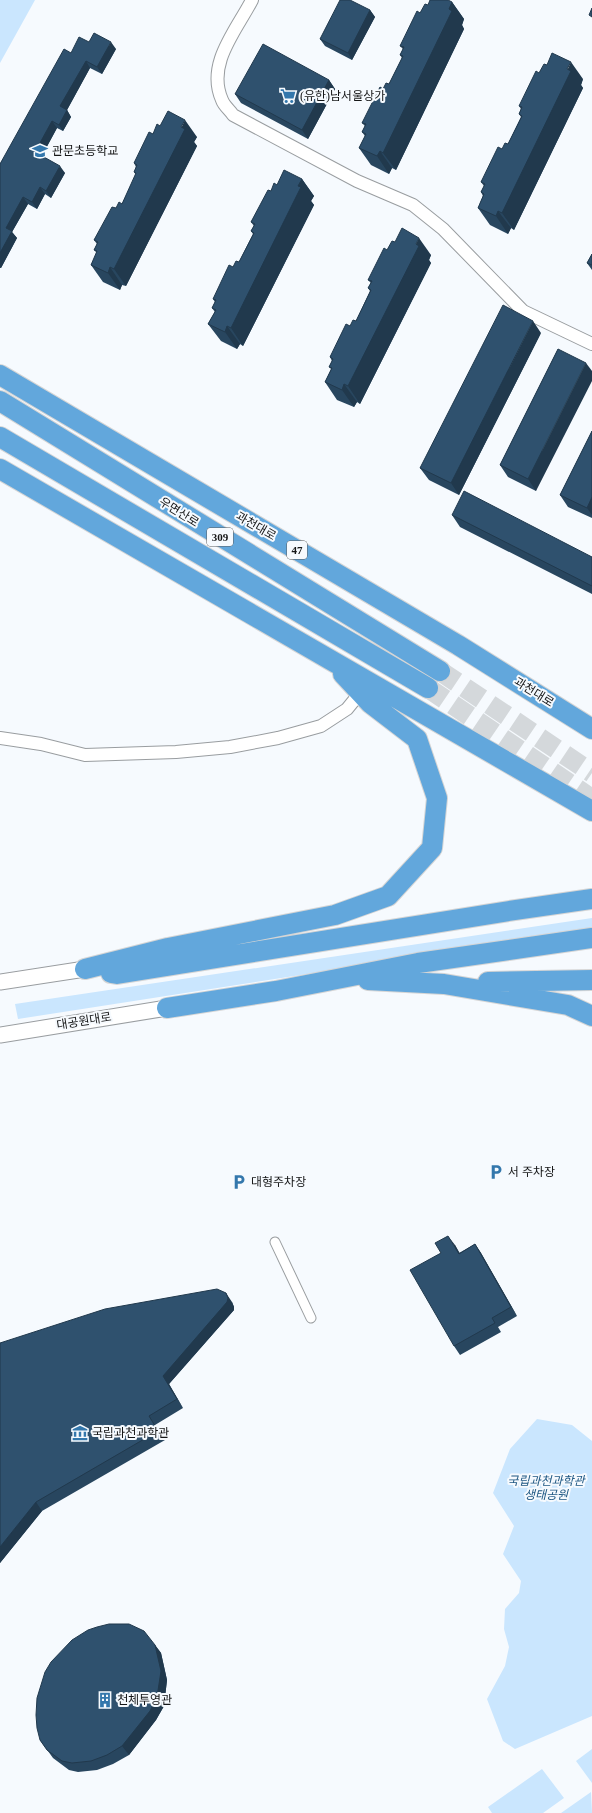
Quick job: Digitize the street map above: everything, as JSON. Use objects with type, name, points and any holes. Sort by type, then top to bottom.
[{"type":"highway","name":"과천대로","points":[[0,375],[458,645],[592,729]]},
{"type":"highway","name":"우면산로","points":[[0,402],[395,645],[440,671]]},
{"type":"highway","name":"309","points":[[0,437],[428,688]]},
{"type":"highway","points":[[0,469],[592,811]]},
{"type":"highway","points":[[85,969],[168,948],[335,915],[388,896],[432,848],[437,798],[417,739],[370,703],[331,661]]},
{"type":"highway","points":[[85,969],[117,974],[592,899]]},
{"type":"highway","points":[[167,1008],[276,991],[418,963],[592,938]]},
{"type":"highway","points":[[336,979],[444,984],[592,980]]},
{"type":"highway","points":[[444,984],[568,1005],[592,1016]]},
{"type":"street","points":[[252,0],[220,58],[216,76],[222,102],[233,115],[357,181],[413,205],[443,229],[523,311],[592,344]]},
{"type":"street","points":[[0,738],[41,744],[85,755],[176,752],[230,747],[278,738],[321,726],[347,709],[360,693]]},
{"type":"street","points":[[0,982],[85,969]]},
{"type":"street","name":"대공원대로","points":[[0,1034],[167,1008]]},
{"type":"street","points":[[275,1242],[311,1318]]},
{"type":"green space","points":[[0,0],[35,0],[0,63]]},
{"type":"green space","points":[[592,918],[592,935],[352,967],[18,1019],[15,1004]]},
{"type":"green space","name":"국립과천과학관 생태공원","points":[[537,1419],[572,1425],[592,1441],[592,1716],[515,1749],[503,1741],[487,1699],[505,1666],[509,1647],[504,1629],[505,1609],[519,1593],[521,1581],[503,1554],[514,1526],[493,1493],[510,1449]]},
{"type":"green space","points":[[592,1749],[592,1783],[576,1761]]},
{"type":"green space","points":[[542,1769],[564,1798],[543,1813],[492,1813],[488,1807]]},
{"type":"green space","points":[[591,1792],[592,1813],[561,1813]]},
{"type":"building","points":[[340,0],[350,0],[370,10],[348,53],[320,39]]},
{"type":"building","points":[[430,0],[448,0],[452,2],[449,9],[452,11],[383,153],[380,151],[377,156],[359,148],[366,134],[362,132],[366,124],[362,123],[380,87],[383,89],[386,83],[389,84],[403,56],[400,55],[404,47],[400,46],[417,11],[420,13],[425,4],[428,5]]},
{"type":"building","points":[[592,8],[592,17],[589,15]]},
{"type":"building","points":[[94,33],[111,42],[97,67],[86,61],[60,106],[67,110],[59,125],[52,121],[35,152],[60,166],[46,191],[40,187],[32,202],[23,197],[6,228],[12,231],[0,253],[0,164],[64,49],[71,53],[79,37],[89,42]]},
{"type":"building","name":"(유한)남서울상가","points":[[263,44],[329,80],[302,130],[235,94]]},
{"type":"building","points":[[552,53],[571,62],[567,69],[571,71],[502,213],[498,211],[496,216],[478,208],[484,194],[481,192],[485,184],[481,182],[498,147],[502,149],[505,143],[508,144],[522,116],[519,114],[522,107],[519,106],[536,71],[539,73],[544,64],[547,65]]},
{"type":"building","points":[[168,111],[185,120],[181,127],[185,129],[114,269],[110,267],[108,273],[91,265],[97,251],[94,250],[98,242],[94,240],[112,207],[116,208],[119,202],[122,204],[136,173],[134,172],[137,165],[134,163],[149,132],[153,134],[157,124],[160,126]]},
{"type":"building","points":[[284,170],[302,179],[298,186],[301,187],[231,328],[227,326],[225,332],[208,324],[216,310],[212,308],[216,300],[213,299],[229,265],[233,267],[236,261],[239,262],[254,233],[251,231],[255,224],[251,222],[268,190],[271,191],[274,183],[277,185]]},
{"type":"building","points":[[402,228],[419,238],[416,244],[419,246],[348,386],[344,384],[342,390],[325,382],[332,368],[329,367],[333,359],[330,357],[346,324],[350,326],[353,320],[356,321],[371,290],[368,288],[372,281],[368,280],[384,248],[387,250],[392,241],[395,242]]},
{"type":"building","points":[[592,254],[592,265],[587,263]]},
{"type":"building","points":[[503,305],[533,321],[451,483],[420,468]]},
{"type":"building","points":[[558,349],[586,363],[528,479],[500,465]]},
{"type":"building","points":[[592,431],[592,497],[587,508],[560,495]]},
{"type":"building","points":[[464,491],[592,557],[592,586],[452,515]]},
{"type":"building","points":[[448,1236],[459,1254],[475,1244],[511,1307],[492,1318],[495,1323],[454,1346],[410,1270],[441,1253],[435,1243]]},
{"type":"building","name":"국립과천과학관","points":[[217,1289],[226,1293],[228,1298],[227,1302],[163,1376],[177,1399],[149,1416],[158,1431],[36,1502],[0,1547],[0,1343],[105,1309]]},
{"type":"building","name":"천체투영관","points":[[109,1624],[129,1624],[144,1631],[155,1645],[161,1671],[157,1697],[150,1711],[122,1746],[107,1755],[91,1761],[72,1763],[62,1761],[47,1750],[40,1740],[37,1728],[37,1698],[45,1672],[51,1662],[72,1640],[88,1630]]},
{"type":"tunnel","points":[[440,671],[592,773]]},
{"type":"tunnel","points":[[428,688],[592,799]]},
{"type":"place","name":"(유한)남서울상가","points":[[288,96]]},
{"type":"place","name":"관문초등학교","points":[[40,151]]},
{"type":"place","name":"서 주차장","points":[[496,1172]]},
{"type":"place","name":"대형주차장","points":[[239,1182]]},
{"type":"place","name":"국립과천과학관","points":[[80,1433]]},
{"type":"place","name":"천체투영관","points":[[105,1700]]}]
